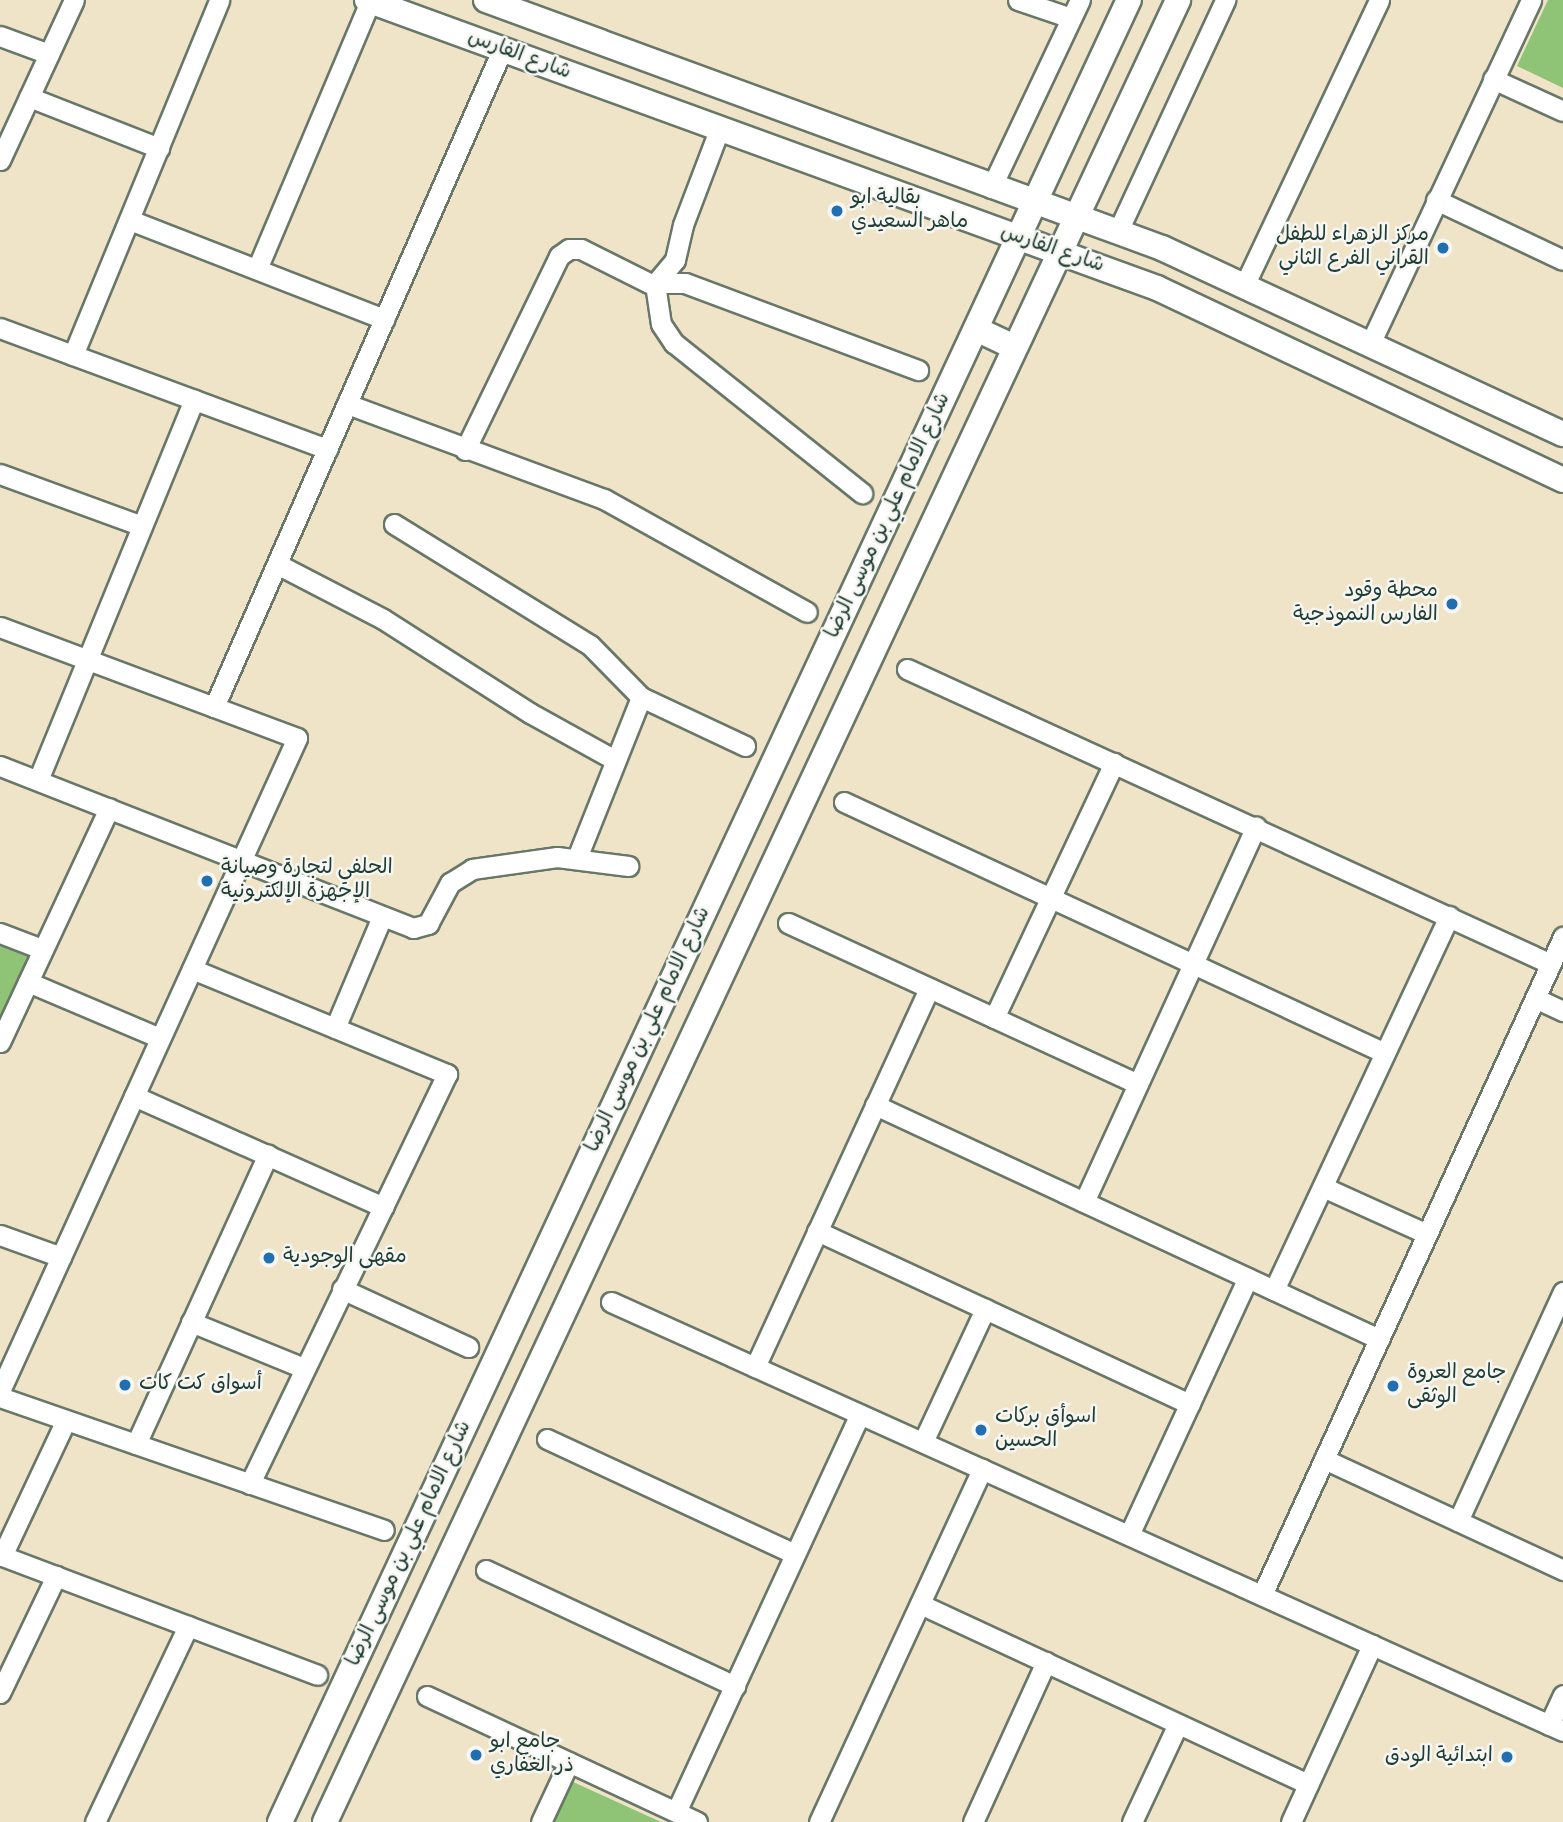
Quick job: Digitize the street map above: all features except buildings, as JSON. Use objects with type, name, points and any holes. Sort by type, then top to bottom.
[{"type":"main road","name":"شارع الفارس","points":[[486,0],[991,188],[1036,201],[1118,231],[1244,286],[1563,434]]},
{"type":"main road","points":[[1036,201],[1129,0]]},
{"type":"main road","points":[[1077,217],[1178,0]]},
{"type":"main road","name":"شارع الفارس","points":[[369,1],[1018,238],[1059,250],[1157,288],[1563,480]]},
{"type":"main road","name":"شارع الامام علي بن موسى الرضا","points":[[280,1822],[1036,201]]},
{"type":"main road","name":"شارع الامام علي بن موسى الرضا","points":[[326,1822],[1059,250],[1077,217]]},
{"type":"main road","points":[[976,329],[1014,347]]},
{"type":"street","points":[[0,160],[74,0]]},
{"type":"street","points":[[73,355],[219,0]]},
{"type":"street","points":[[1018,0],[1071,18]]},
{"type":"street","points":[[991,188],[1080,0]]},
{"type":"street","points":[[1118,231],[1225,0]]},
{"type":"street","points":[[1244,286],[1379,0]]},
{"type":"street","points":[[1370,344],[1531,0]]},
{"type":"street","points":[[257,270],[369,1]]},
{"type":"street","points":[[0,36],[49,54]]},
{"type":"street","points":[[214,707],[502,50]]},
{"type":"street","points":[[1493,79],[1563,111]]},
{"type":"street","points":[[29,97],[159,148]]},
{"type":"street","points":[[719,130],[675,260],[655,284],[657,313],[674,343],[862,493]]},
{"type":"street","points":[[1436,200],[1563,260]]},
{"type":"street","points":[[130,220],[384,319]]},
{"type":"street","points":[[465,450],[564,251],[581,249],[655,284],[685,283],[918,370]]},
{"type":"street","points":[[0,328],[327,449]]},
{"type":"street","points":[[38,780],[90,660],[194,400]]},
{"type":"street","points":[[347,404],[465,450],[604,499],[807,612]]},
{"type":"street","points":[[0,474],[142,526]]},
{"type":"street","points":[[394,524],[590,645],[641,697],[745,746]]},
{"type":"street","points":[[277,564],[383,619],[530,713],[613,759]]},
{"type":"street","points":[[0,627],[297,738],[0,1391]]},
{"type":"street","points":[[906,669],[1256,826],[1551,964]]},
{"type":"street","points":[[577,858],[613,759],[641,697]]},
{"type":"street","points":[[994,1018],[1114,763]]},
{"type":"street","points":[[0,766],[240,863],[418,928],[432,920],[450,883],[464,872],[537,859],[577,858],[628,866]]},
{"type":"street","points":[[844,802],[1385,1053]]},
{"type":"street","points":[[0,1042],[109,808]]},
{"type":"street","points":[[1084,1202],[1256,826]]},
{"type":"street","points":[[1275,1290],[1449,916]]},
{"type":"street","points":[[335,1028],[382,917]]},
{"type":"street","points":[[788,923],[1138,1084]]},
{"type":"street","points":[[0,933],[42,950]]},
{"type":"street","points":[[1262,1595],[1563,937]]},
{"type":"street","points":[[192,969],[447,1074],[250,1484]]},
{"type":"street","points":[[28,982],[160,1038]]},
{"type":"street","points":[[755,1367],[929,988]]},
{"type":"street","points":[[1535,998],[1563,1011]]},
{"type":"street","points":[[134,1096],[383,1206]]},
{"type":"street","points":[[875,1105],[1379,1339]]},
{"type":"street","points":[[136,1444],[268,1156]]},
{"type":"street","points":[[1323,1186],[1427,1234]]},
{"type":"street","points":[[817,1231],[1190,1404]]},
{"type":"street","points":[[0,1235],[61,1257]]},
{"type":"street","points":[[1129,1535],[1248,1278]]},
{"type":"street","points":[[342,1289],[468,1347]]},
{"type":"street","points":[[1458,1521],[1563,1292]]},
{"type":"street","points":[[611,1302],[1556,1728],[1563,1695]]},
{"type":"street","points":[[922,1442],[985,1309]]},
{"type":"street","points":[[191,1322],[304,1368]]},
{"type":"street","points":[[0,1397],[383,1530]]},
{"type":"street","points":[[676,1812],[860,1414]]},
{"type":"street","points":[[66,1420],[1,1556],[317,1675]]},
{"type":"street","points":[[547,1439],[795,1554]]},
{"type":"street","points":[[1324,1459],[1563,1570]]},
{"type":"street","points":[[819,1822],[982,1469]]},
{"type":"street","points":[[486,1570],[735,1686]]},
{"type":"street","points":[[0,1693],[56,1576]]},
{"type":"street","points":[[920,1604],[1308,1784]]},
{"type":"street","points":[[95,1822],[188,1626]]},
{"type":"street","points":[[1291,1822],[1372,1645]]},
{"type":"street","points":[[973,1822],[1046,1662]]},
{"type":"street","points":[[427,1696],[697,1822]]},
{"type":"street","points":[[1132,1822],[1178,1724]]},
{"type":"street","points":[[541,1822],[569,1762]]},
{"type":"green space","points":[[1548,0],[1563,0],[1563,88],[1517,66]]},
{"type":"green space","points":[[0,942],[30,953],[0,1022]]},
{"type":"green space","points":[[571,1781],[661,1822],[553,1822]]},
{"type":"place","name":"بقالية ابو ماهر السعيدي","points":[[837,211]]},
{"type":"place","name":"مركز الزهراء للطفل القراني الفرع الثاني","points":[[1443,248]]},
{"type":"place","name":"محطة وقود الفارس النموذجية","points":[[1452,604]]},
{"type":"place","name":"الحلفي لتجارة وصيانة الإجهزة الإلكترونية","points":[[207,881]]},
{"type":"place","name":"مقهى الوجودية","points":[[269,1258]]},
{"type":"place","name":"أسواق كت كات","points":[[125,1385]]},
{"type":"place","name":"جامع العروة الوثقى","points":[[1393,1386]]},
{"type":"place","name":"اسوأق بركات الحسين","points":[[981,1430]]},
{"type":"place","name":"جامع ابو ذر الغفاري","points":[[476,1755]]},
{"type":"place","name":"ابتدائية الودق","points":[[1507,1757]]}]
